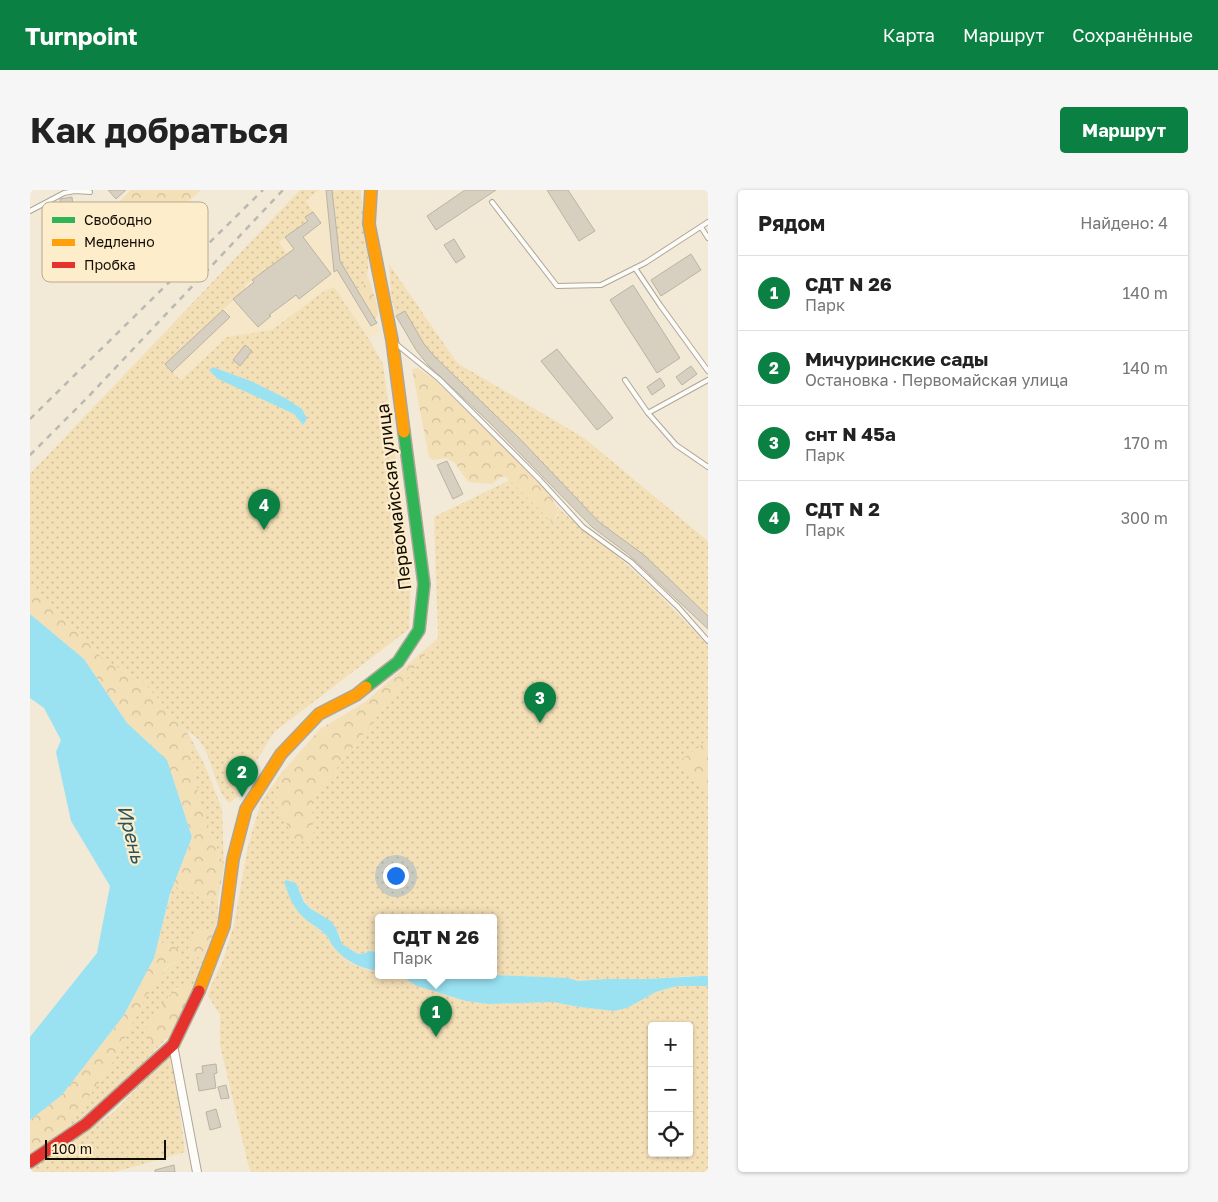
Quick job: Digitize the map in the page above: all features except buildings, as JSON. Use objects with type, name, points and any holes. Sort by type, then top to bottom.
[{"type":"street","name":"Первомайская улица","points":[[30,1162],[86,1124],[173,1045],[199,991],[224,926],[233,859],[246,809],[281,754],[319,714],[356,696],[398,662],[420,630],[424,584],[392,340],[369,224],[371,190]]},
{"type":"street","points":[[173,1045],[197,1172]]},
{"type":"lane","points":[[47,202],[64,193],[75,191],[90,192]]},
{"type":"lane","points":[[492,202],[557,286],[601,285],[636,268],[708,222]]},
{"type":"lane","points":[[30,211],[42,205]]},
{"type":"lane","points":[[702,227],[708,238]]},
{"type":"lane","points":[[636,268],[660,305],[708,371]]},
{"type":"lane","points":[[392,340],[439,379],[540,479],[583,527],[631,562],[678,608],[708,641]]},
{"type":"lane","points":[[625,380],[648,413],[676,445],[708,467]]},
{"type":"lane","points":[[648,413],[708,380]]},
{"type":"shaded area","points":[[332,190],[340,261],[381,331],[369,339],[334,287],[324,291],[272,330],[227,337],[180,380],[165,364],[246,288],[244,286],[287,254],[279,242],[305,217],[306,201],[316,192]]},
{"type":"green space","points":[[131,190],[201,190],[188,202],[119,202]]},
{"type":"green space","points":[[300,190],[322,190],[316,192],[306,201],[313,212],[306,217],[308,221],[279,242],[287,254],[244,286],[246,288],[165,365],[181,380],[227,337],[272,330],[324,291],[334,287],[369,339],[383,364],[411,573],[409,629],[274,732],[237,797],[229,803],[218,786],[202,744],[187,731],[143,682],[104,660],[44,597],[30,586],[30,474]],"holes":[[[216,368],[262,387],[307,420],[303,425],[294,414],[247,391]]]},
{"type":"green space","points":[[332,190],[361,190],[368,269],[363,285],[356,289],[339,261]]},
{"type":"green space","points":[[389,264],[457,363],[584,438],[708,541],[708,616],[644,555],[599,522],[519,438],[435,357],[424,344],[405,312],[396,316],[391,296]]},
{"type":"green space","points":[[368,276],[378,307],[378,316],[374,319],[356,289],[364,285]]},
{"type":"green space","points":[[418,368],[436,381],[544,488],[557,508],[556,518],[553,523],[506,477],[501,477],[492,484],[468,482],[455,463],[446,458],[433,460],[429,457],[412,369]]},
{"type":"green space","points":[[510,480],[553,523],[558,516],[557,507],[632,569],[708,646],[708,976],[578,981],[568,978],[497,975],[497,914],[375,914],[375,952],[368,951],[358,954],[342,944],[335,926],[310,907],[299,889],[284,882],[293,904],[313,925],[327,936],[342,956],[351,963],[375,971],[375,979],[406,979],[417,986],[466,1001],[489,1004],[553,1002],[614,1011],[627,1008],[656,992],[669,988],[678,986],[708,986],[708,1172],[251,1172],[220,1045],[220,1015],[208,996],[222,963],[234,925],[248,846],[261,802],[283,771],[276,804],[294,838],[313,840],[312,800],[438,638],[434,517]]},
{"type":"green space","points":[[30,586],[44,597],[104,660],[143,682],[187,731],[200,803],[224,867],[218,899],[205,899],[190,891],[173,886],[192,837],[167,760],[127,723],[84,659],[30,614]]},
{"type":"green space","points":[[438,638],[312,800],[313,840],[302,841],[294,838],[276,804],[283,771],[320,729],[365,702]]},
{"type":"green space","points":[[187,731],[205,766],[222,809],[224,867],[200,803]]},
{"type":"green space","points":[[708,738],[708,790],[678,762]]},
{"type":"green space","points":[[173,886],[190,891],[205,899],[218,899],[217,933],[195,958],[206,955],[200,982],[193,994],[178,987],[144,1032],[161,1041],[169,1036],[129,1077],[77,1125],[66,1130],[112,1063],[148,993],[167,969],[178,961],[180,949],[158,941]]},
{"type":"green space","points":[[198,929],[208,929],[217,933],[206,955],[195,958],[188,949],[190,940]]},
{"type":"green space","points":[[158,941],[180,949],[182,954],[178,961],[167,967],[147,995],[113,1062],[66,1130],[30,1153],[30,1120],[62,1095],[124,1015],[154,958]]},
{"type":"green space","points":[[186,985],[193,990],[193,995],[169,1036],[161,1041],[152,1041],[144,1032],[167,998]]},
{"type":"green space","points":[[172,1052],[185,1152],[115,1172],[30,1172],[30,1170],[114,1112]]},
{"type":"water","points":[[213,367],[253,382],[285,398],[302,409],[307,419],[303,425],[294,414],[218,379],[209,370]]},
{"type":"water","name":"Ирень","points":[[30,614],[84,659],[127,723],[167,760],[192,837],[170,894],[154,958],[124,1015],[62,1095],[30,1120],[30,1037],[97,953],[110,886],[71,821],[56,752],[61,740],[44,708],[30,698]]},
{"type":"water","points":[[286,880],[296,883],[304,902],[311,909],[331,921],[342,944],[358,954],[368,951],[375,952],[375,970],[353,963],[337,951],[328,937],[305,919],[296,909],[284,882]]},
{"type":"water","points":[[497,975],[568,978],[578,981],[708,976],[708,986],[678,986],[669,988],[656,992],[627,1008],[614,1011],[553,1002],[489,1004],[466,1001],[417,986],[406,979],[497,979]]},
{"type":"railway","points":[[208,244],[263,190]]},
{"type":"railway","points":[[208,270],[283,190]]},
{"type":"railway","points":[[30,419],[169,282]]},
{"type":"railway","points":[[30,455],[87,398],[196,282]]},
{"type":"traffic: fast","points":[[366,687],[398,662],[419,630],[424,584],[404,432]]},
{"type":"traffic: slow","points":[[371,190],[369,224],[392,340],[404,432]]},
{"type":"traffic: slow","points":[[199,991],[224,926],[233,859],[246,809],[281,754],[319,714],[356,695],[366,687]]},
{"type":"traffic: jam","points":[[30,1162],[86,1124],[173,1045],[199,991]]},
{"type":"place","name":"СДТ N 2","points":[[264,530]]},
{"type":"place","name":"снт N 45а","points":[[540,723]]},
{"type":"place","name":"Мичуринские сады","points":[[242,797]]},
{"type":"place","name":"СДТ N 26","points":[[436,1037]]}]
